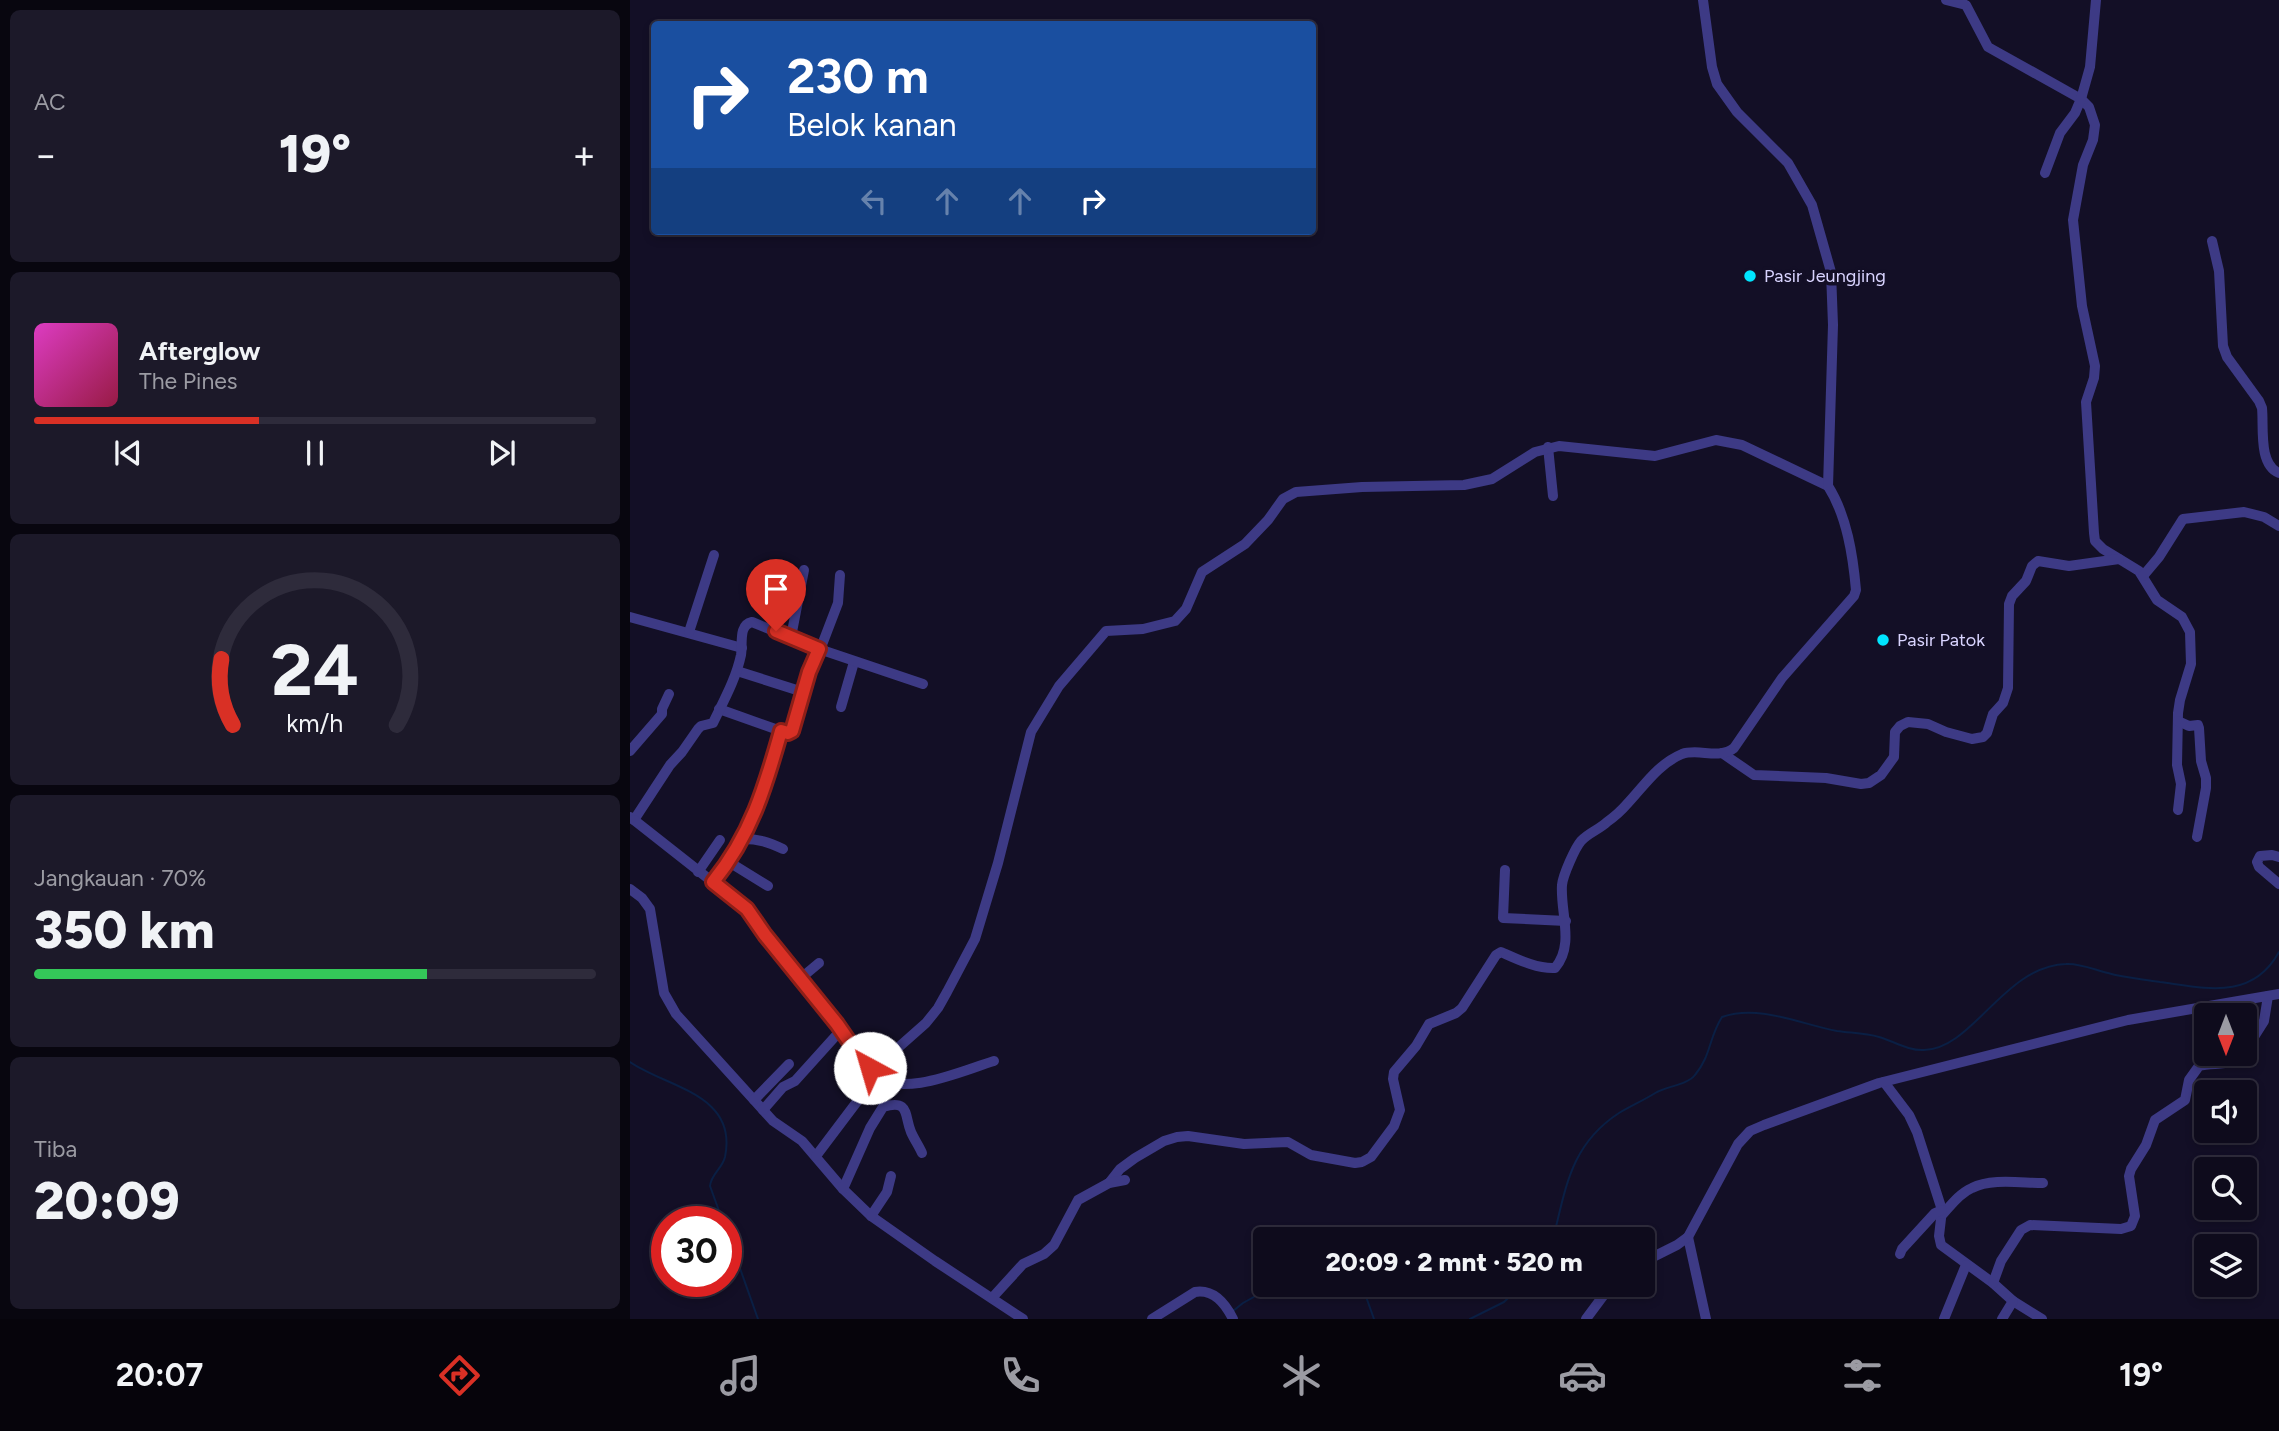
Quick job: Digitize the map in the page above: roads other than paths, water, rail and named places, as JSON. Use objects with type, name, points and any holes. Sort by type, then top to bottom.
[{"type":"street","points":[[1703,0],[1717,84],[1737,112],[1788,163],[1812,205],[1831,272],[1833,326],[1828,486]]},
{"type":"street","points":[[1946,0],[1966,5],[1988,47],[1994,52],[2081,99],[2089,107],[2095,125],[2093,140],[2083,165],[2073,219],[2085,322],[2095,366],[2094,379],[2086,402],[2094,533],[2095,541],[2103,549],[2143,576],[2157,600],[2182,617],[2190,632],[2191,664],[2180,700],[2178,721],[2181,784],[2178,810]]},
{"type":"street","points":[[2045,173],[2060,133],[2075,113],[2081,99],[2090,67],[2096,0]]},
{"type":"street","points":[[2211,241],[2218,271],[2225,352],[2259,401],[2267,461],[2272,470],[2279,473]]},
{"type":"street","points":[[816,1156],[856,1103],[873,1073],[926,1023],[938,1008],[975,939],[998,863],[1031,732],[1059,686],[1106,631],[1143,629],[1175,621],[1186,608],[1202,572],[1245,544],[1283,499],[1296,492],[1362,487],[1464,485],[1492,479],[1535,452],[1548,447],[1656,457],[1716,440],[1742,445],[1828,486],[1838,502],[1851,549],[1856,590],[1854,596],[1782,678],[1734,748],[1722,753],[1681,755],[1648,779],[1627,805],[1600,828],[1581,840],[1562,886],[1566,921],[1564,950],[1560,962],[1555,968],[1549,969],[1501,952],[1496,955],[1462,1008],[1429,1024],[1416,1046],[1394,1072],[1393,1079],[1399,1102],[1398,1117],[1368,1160],[1354,1163],[1319,1157],[1288,1142],[1244,1144],[1188,1136],[1164,1141],[1135,1158],[1120,1169],[1110,1183]]},
{"type":"street","points":[[1548,447],[1553,496]]},
{"type":"street","points":[[2143,576],[2160,557],[2183,519],[2244,512],[2264,517],[2279,526]]},
{"type":"street","points":[[689,632],[714,555]]},
{"type":"street","points":[[1722,753],[1754,775],[1826,778],[1861,783],[1875,780],[1888,766],[1895,754],[1895,732],[1905,723],[1919,722],[1972,739],[1983,737],[1993,715],[2003,703],[2008,688],[2009,604],[2012,596],[2026,581],[2032,566],[2042,560],[2069,566],[2119,559]]},
{"type":"street","points":[[790,637],[804,570]]},
{"type":"street","points":[[719,709],[781,731],[792,731],[803,692],[839,598],[840,575]]},
{"type":"street","points":[[630,617],[742,648]]},
{"type":"street","points":[[923,684],[820,650],[752,621],[748,622],[742,637],[737,671],[713,723],[698,729],[632,818],[652,831],[698,872],[747,909],[873,1073],[888,1083],[913,1085],[994,1061]]},
{"type":"street","points":[[841,707],[854,662]]},
{"type":"street","points":[[737,671],[803,692]]},
{"type":"street","points":[[630,751],[663,714],[662,709],[669,694]]},
{"type":"street","points":[[2178,721],[2189,726],[2198,725],[2199,728],[2206,788],[2197,837]]},
{"type":"street","points":[[713,882],[743,839],[765,786],[781,731]]},
{"type":"street","points":[[743,839],[770,842],[783,849]]},
{"type":"street","points":[[698,872],[720,840]]},
{"type":"street","points":[[2279,857],[2266,854],[2260,856],[2257,862],[2259,867],[2279,884]]},
{"type":"street","points":[[729,862],[768,886]]},
{"type":"street","points":[[1505,870],[1503,918],[1566,921]]},
{"type":"street","points":[[630,889],[642,898],[650,909],[668,1004],[773,1121],[802,1141],[843,1189],[872,1216],[1023,1319]]},
{"type":"street","points":[[801,978],[819,963]]},
{"type":"street","points":[[1655,1256],[1688,1237],[1738,1144],[1750,1131],[1833,1098],[1884,1082],[2128,1020],[2273,995],[2258,1031]]},
{"type":"street","points":[[763,1110],[783,1087],[795,1081],[841,1030]]},
{"type":"street","points":[[754,1100],[789,1065]]},
{"type":"street","points":[[1993,1283],[2001,1261],[2021,1230],[2030,1225],[2121,1229],[2131,1226],[2135,1216],[2129,1172],[2146,1145],[2155,1120],[2185,1100],[2189,1080],[2199,1066]]},
{"type":"street","points":[[1884,1082],[1909,1115],[1942,1212],[1939,1236],[1941,1245],[2013,1301],[2042,1319]]},
{"type":"street","points":[[843,1189],[870,1128],[883,1107],[897,1104],[902,1106],[910,1132],[922,1153]]},
{"type":"street","points":[[872,1216],[887,1192],[891,1176]]},
{"type":"street","points":[[992,1298],[1023,1264],[1044,1254],[1054,1245],[1077,1200],[1110,1183],[1125,1180]]},
{"type":"street","points":[[1900,1254],[1935,1213],[1942,1212],[1976,1186],[2043,1183]]},
{"type":"street","points":[[1688,1237],[1706,1319]]},
{"type":"street","points":[[1944,1319],[1966,1265]]},
{"type":"street","points":[[1152,1319],[1195,1292],[1202,1291],[1209,1292],[1227,1308],[1233,1319]]},
{"type":"street","points":[[1586,1319],[1602,1297]]},
{"type":"street","points":[[2002,1319],[2013,1301]]},
{"type":"waterway","points":[[1556,1227],[1572,1169],[1590,1139],[1619,1113],[1657,1092],[1692,1078],[1704,1061],[1722,1017],[1750,1013],[1779,1016],[1837,1031],[1874,1036],[1924,1050],[1942,1046],[1958,1036],[2007,992],[2044,968],[2071,964],[2114,975],[2194,987],[2226,988],[2255,978],[2268,968],[2279,952]]},
{"type":"waterway","points":[[630,1062],[697,1096],[711,1106],[721,1119],[726,1136],[725,1157],[710,1186],[717,1206]]},
{"type":"waterway","points":[[742,1274],[758,1319]]},
{"type":"waterway","points":[[1233,1311],[1254,1297]]},
{"type":"waterway","points":[[1366,1297],[1374,1319]]},
{"type":"waterway","points":[[1470,1319],[1509,1297]]},
{"type":"place","name":"Pasir Jeungjing","points":[[1750,276]]},
{"type":"place","name":"Pasir Patok","points":[[1883,640]]}]
